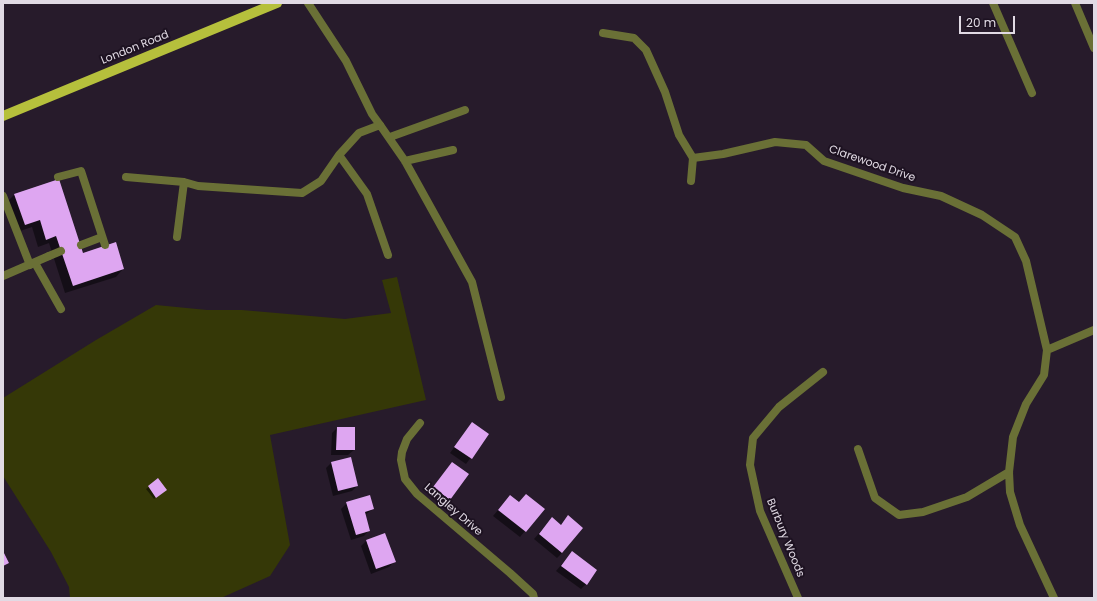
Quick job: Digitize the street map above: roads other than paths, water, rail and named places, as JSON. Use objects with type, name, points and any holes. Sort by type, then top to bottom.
[{"type":"main road","name":"London Road","points":[[3,116],[272,4]]},
{"type":"street","points":[[308,3],[346,61],[372,114],[390,137],[405,161],[472,282],[501,397]]},
{"type":"street","points":[[993,3],[1032,93]]},
{"type":"street","points":[[1075,3],[1094,48]]},
{"type":"street","points":[[604,33],[634,38],[646,50],[665,92],[679,135],[693,158],[692,180]]},
{"type":"street","points":[[390,137],[465,110]]},
{"type":"street","points":[[126,176],[184,182],[198,186],[302,193],[321,182],[339,155],[359,133],[380,125]]},
{"type":"street","name":"Clarewood Drive","points":[[693,158],[723,154],[775,142],[806,146],[824,161],[903,188],[942,196],[982,215],[1016,237],[1026,262],[1047,350],[1044,375],[1026,404],[1013,437],[1010,492],[1020,525],[1054,598]]},
{"type":"street","points":[[405,161],[453,150]]},
{"type":"street","points":[[339,155],[367,194],[388,255]]},
{"type":"street","points":[[58,177],[80,171],[104,241],[81,245]]},
{"type":"street","points":[[178,237],[184,182]]},
{"type":"street","points":[[3,196],[33,264],[61,309]]},
{"type":"street","points":[[3,276],[61,251]]},
{"type":"street","points":[[1047,350],[1094,330]]},
{"type":"street","name":"Burbury Woods","points":[[798,598],[760,511],[750,465],[753,438],[779,407],[823,372]]},
{"type":"street","name":"Langley Drive","points":[[420,423],[407,439],[402,452],[401,460],[405,479],[417,494],[510,573],[533,594],[534,598]]},
{"type":"street","points":[[858,449],[875,498],[898,515],[923,512],[967,497],[1010,472]]}]
